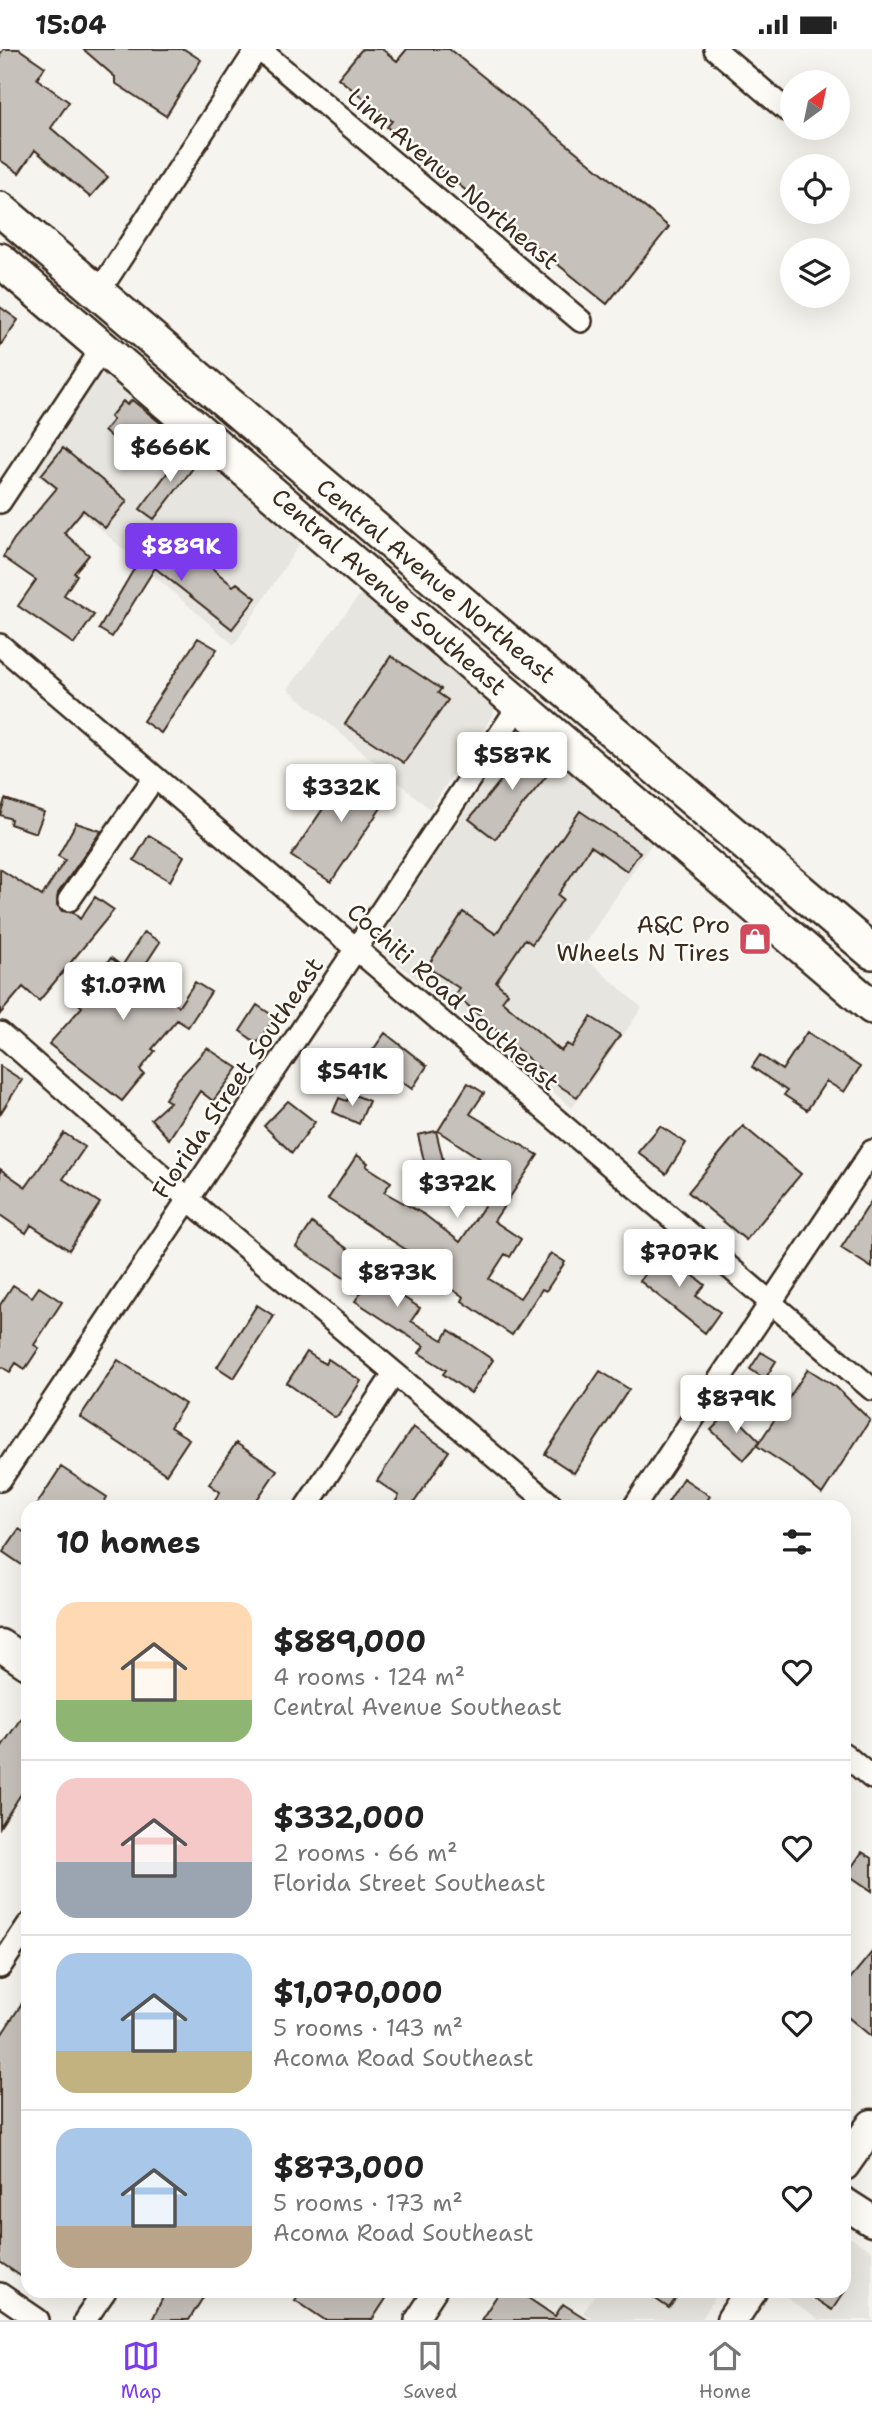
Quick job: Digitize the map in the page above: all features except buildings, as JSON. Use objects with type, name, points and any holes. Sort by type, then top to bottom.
[{"type":"main road","name":"Central Avenue Northeast","points":[[0,209],[872,952]]},
{"type":"main road","name":"Central Avenue Southeast","points":[[0,260],[872,1007]]},
{"type":"main road","points":[[0,1645],[21,1659]]},
{"type":"main road","points":[[851,2155],[872,2125]]},
{"type":"main road","points":[[851,2208],[872,2221]]},
{"type":"main road","points":[[732,2320],[746,2298]]},
{"type":"street","points":[[98,293],[258,49]]},
{"type":"street","name":"Linn Avenue Northeast","points":[[258,49],[581,321]]},
{"type":"street","points":[[715,49],[780,105]]},
{"type":"street","points":[[0,502],[103,347]]},
{"type":"street","name":"Cochiti Road Southeast","points":[[0,645],[872,1389]]},
{"type":"street","name":"Florida Street Southeast","points":[[0,1480],[520,704]]},
{"type":"street","points":[[69,900],[154,778]]},
{"type":"street","points":[[0,1033],[189,1199],[546,1500]]},
{"type":"street","points":[[639,1500],[872,1151]]},
{"type":"street","points":[[311,1500],[394,1374]]},
{"type":"street","points":[[851,1760],[872,1778]]},
{"type":"street","points":[[0,1967],[21,1936]]},
{"type":"street","points":[[0,2294],[38,2320]]},
{"type":"street","points":[[85,2320],[100,2298]]},
{"type":"street","points":[[416,2320],[430,2298]]},
{"type":"shaded area","points":[[107,371],[304,537],[234,645],[34,472],[99,377]]},
{"type":"shaded area","points":[[365,588],[494,697],[494,713],[430,809],[288,689]]},
{"type":"shaded area","points":[[521,726],[656,837],[579,952],[642,1008],[572,1108],[384,952],[378,942]]},
{"type":"shaded area","points":[[851,2238],[872,2251],[872,2320],[819,2320],[787,2298],[851,2298]]},
{"type":"shaded area","points":[[593,2298],[715,2298],[701,2320],[595,2320],[583,2313]]},
{"type":"place","name":"A&C Pro Wheels N Tires","points":[[755,939]]}]
